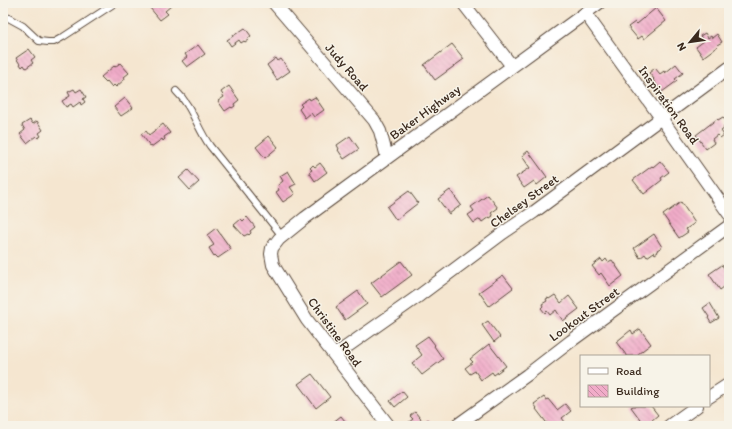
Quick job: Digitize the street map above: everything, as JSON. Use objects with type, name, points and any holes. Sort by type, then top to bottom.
[{"type":"street","name":"Judy Road","points":[[274,3],[374,120],[380,131],[388,157]]},
{"type":"street","points":[[463,3],[512,66]]},
{"type":"street","name":"Baker Highway","points":[[272,248],[282,236],[305,218],[599,3]]},
{"type":"street","name":"Inspiration Road","points":[[585,13],[729,214]]},
{"type":"street","name":"Chelsey Street","points":[[335,356],[729,68]]},
{"type":"street","name":"Lookout Street","points":[[456,426],[729,226]]},
{"type":"street","name":"Christine Road","points":[[272,248],[271,254],[273,265],[307,320],[389,426]]},
{"type":"street","points":[[710,396],[729,384]]},
{"type":"street","points":[[669,426],[695,407]]},
{"type":"lane","points":[[3,15],[23,26],[39,41],[54,42],[115,3]]},
{"type":"lane","points":[[176,91],[185,102],[204,138],[282,236]]},
{"type":"building","points":[[156,3],[168,3],[171,6],[165,11],[168,14],[160,20],[150,8]]},
{"type":"building","points":[[656,8],[666,21],[644,39],[642,36],[638,39],[628,27],[635,22],[637,24]]},
{"type":"building","points":[[245,28],[251,36],[247,39],[248,40],[241,43],[239,40],[231,46],[227,40]]},
{"type":"building","points":[[705,33],[708,38],[711,36],[712,38],[717,34],[722,42],[703,57],[696,47],[704,41],[700,36]]},
{"type":"building","points":[[452,44],[464,59],[435,80],[424,65]]},
{"type":"building","points":[[198,45],[205,54],[187,67],[182,61],[187,57],[185,54]]},
{"type":"building","points":[[29,49],[35,57],[31,60],[33,63],[26,68],[24,65],[22,67],[16,58]]},
{"type":"building","points":[[276,58],[278,61],[281,59],[290,71],[277,80],[267,65]]},
{"type":"building","points":[[120,63],[129,73],[116,87],[114,85],[112,87],[101,77]]},
{"type":"building","points":[[676,64],[683,73],[675,79],[677,81],[662,92],[649,73],[655,68],[660,74],[664,71],[665,73]]},
{"type":"building","points":[[229,86],[239,100],[234,104],[235,106],[225,111],[218,101],[224,97],[221,92]]},
{"type":"building","points":[[74,89],[76,92],[81,89],[86,97],[83,99],[85,102],[81,105],[80,102],[73,107],[71,104],[66,107],[62,101],[70,96],[68,92]]},
{"type":"building","points":[[315,97],[324,110],[314,117],[311,113],[305,118],[299,109],[302,106],[300,104],[309,98],[310,100]]},
{"type":"building","points":[[125,98],[133,108],[121,116],[114,107]]},
{"type":"building","points":[[723,117],[728,124],[723,127],[725,128],[721,131],[724,135],[720,138],[717,135],[712,139],[714,143],[706,149],[696,135],[717,119],[718,120]]},
{"type":"building","points":[[30,120],[33,124],[37,121],[43,130],[39,133],[41,136],[38,138],[36,136],[27,143],[20,134],[25,130],[22,125]]},
{"type":"building","points":[[163,124],[170,133],[164,137],[165,139],[163,141],[162,139],[151,147],[141,134],[146,131],[149,135]]},
{"type":"building","points":[[269,136],[278,147],[265,158],[256,147]]},
{"type":"building","points":[[350,136],[359,149],[344,159],[338,150],[337,145]]},
{"type":"building","points":[[528,151],[547,177],[537,185],[534,181],[524,188],[516,177],[530,168],[522,156]]},
{"type":"building","points":[[660,161],[669,172],[661,178],[662,180],[644,194],[633,180]]},
{"type":"building","points":[[320,163],[327,172],[315,181],[309,172],[312,170],[310,168],[313,165],[315,167]]},
{"type":"building","points":[[188,170],[199,182],[190,190],[179,178]]},
{"type":"building","points":[[288,171],[296,184],[290,187],[295,194],[283,202],[276,192],[279,190],[278,185],[283,181],[280,176]]},
{"type":"building","points":[[450,190],[461,205],[449,214],[438,199]]},
{"type":"building","points":[[409,191],[418,203],[396,220],[387,207]]},
{"type":"building","points":[[488,195],[498,208],[491,213],[493,216],[490,218],[489,217],[482,222],[480,219],[474,223],[468,215],[474,211],[471,207]]},
{"type":"building","points":[[681,202],[695,223],[686,229],[688,232],[679,238],[663,215]]},
{"type":"building","points":[[247,217],[255,227],[250,231],[251,233],[249,235],[244,236],[234,225],[241,219],[243,221]]},
{"type":"building","points":[[216,228],[231,249],[218,258],[215,255],[214,256],[209,248],[214,245],[207,235]]},
{"type":"building","points":[[654,234],[662,247],[657,250],[658,252],[655,254],[654,252],[647,257],[645,254],[640,258],[634,248]]},
{"type":"building","points":[[601,259],[603,262],[606,259],[608,262],[612,260],[623,276],[610,286],[601,273],[599,275],[592,266]]},
{"type":"building","points":[[401,261],[412,275],[382,297],[371,283]]},
{"type":"building","points":[[722,265],[724,268],[729,265],[729,283],[720,290],[709,274]]},
{"type":"building","points":[[503,275],[513,288],[489,306],[479,292]]},
{"type":"building","points":[[358,291],[367,304],[345,320],[336,307]]},
{"type":"building","points":[[555,295],[561,303],[569,296],[579,309],[563,321],[556,310],[550,315],[547,311],[545,313],[541,308],[543,306],[542,304],[547,301],[546,299],[549,299]]},
{"type":"building","points":[[710,303],[719,318],[711,323],[703,308]]},
{"type":"building","points":[[488,321],[500,337],[494,342],[482,325]]},
{"type":"building","points":[[640,329],[651,344],[638,354],[639,355],[626,355],[616,342],[631,330],[633,334]]},
{"type":"building","points":[[428,336],[443,359],[422,375],[412,363],[422,355],[415,345]]},
{"type":"building","points":[[489,344],[506,366],[494,375],[492,372],[481,380],[475,371],[470,374],[465,368],[473,362],[470,359]]},
{"type":"building","points":[[312,374],[330,397],[316,408],[298,384]]},
{"type":"building","points":[[402,391],[407,397],[395,407],[390,401]]},
{"type":"building","points":[[544,397],[546,400],[548,399],[557,410],[565,404],[571,411],[562,418],[565,422],[560,426],[549,426],[536,409],[537,408],[534,404]]},
{"type":"building","points":[[631,407],[652,407],[658,415],[645,426]]},
{"type":"building","points":[[415,412],[424,423],[428,419],[434,426],[404,426],[413,419],[410,416]]},
{"type":"building","points":[[341,416],[349,426],[328,426]]}]
